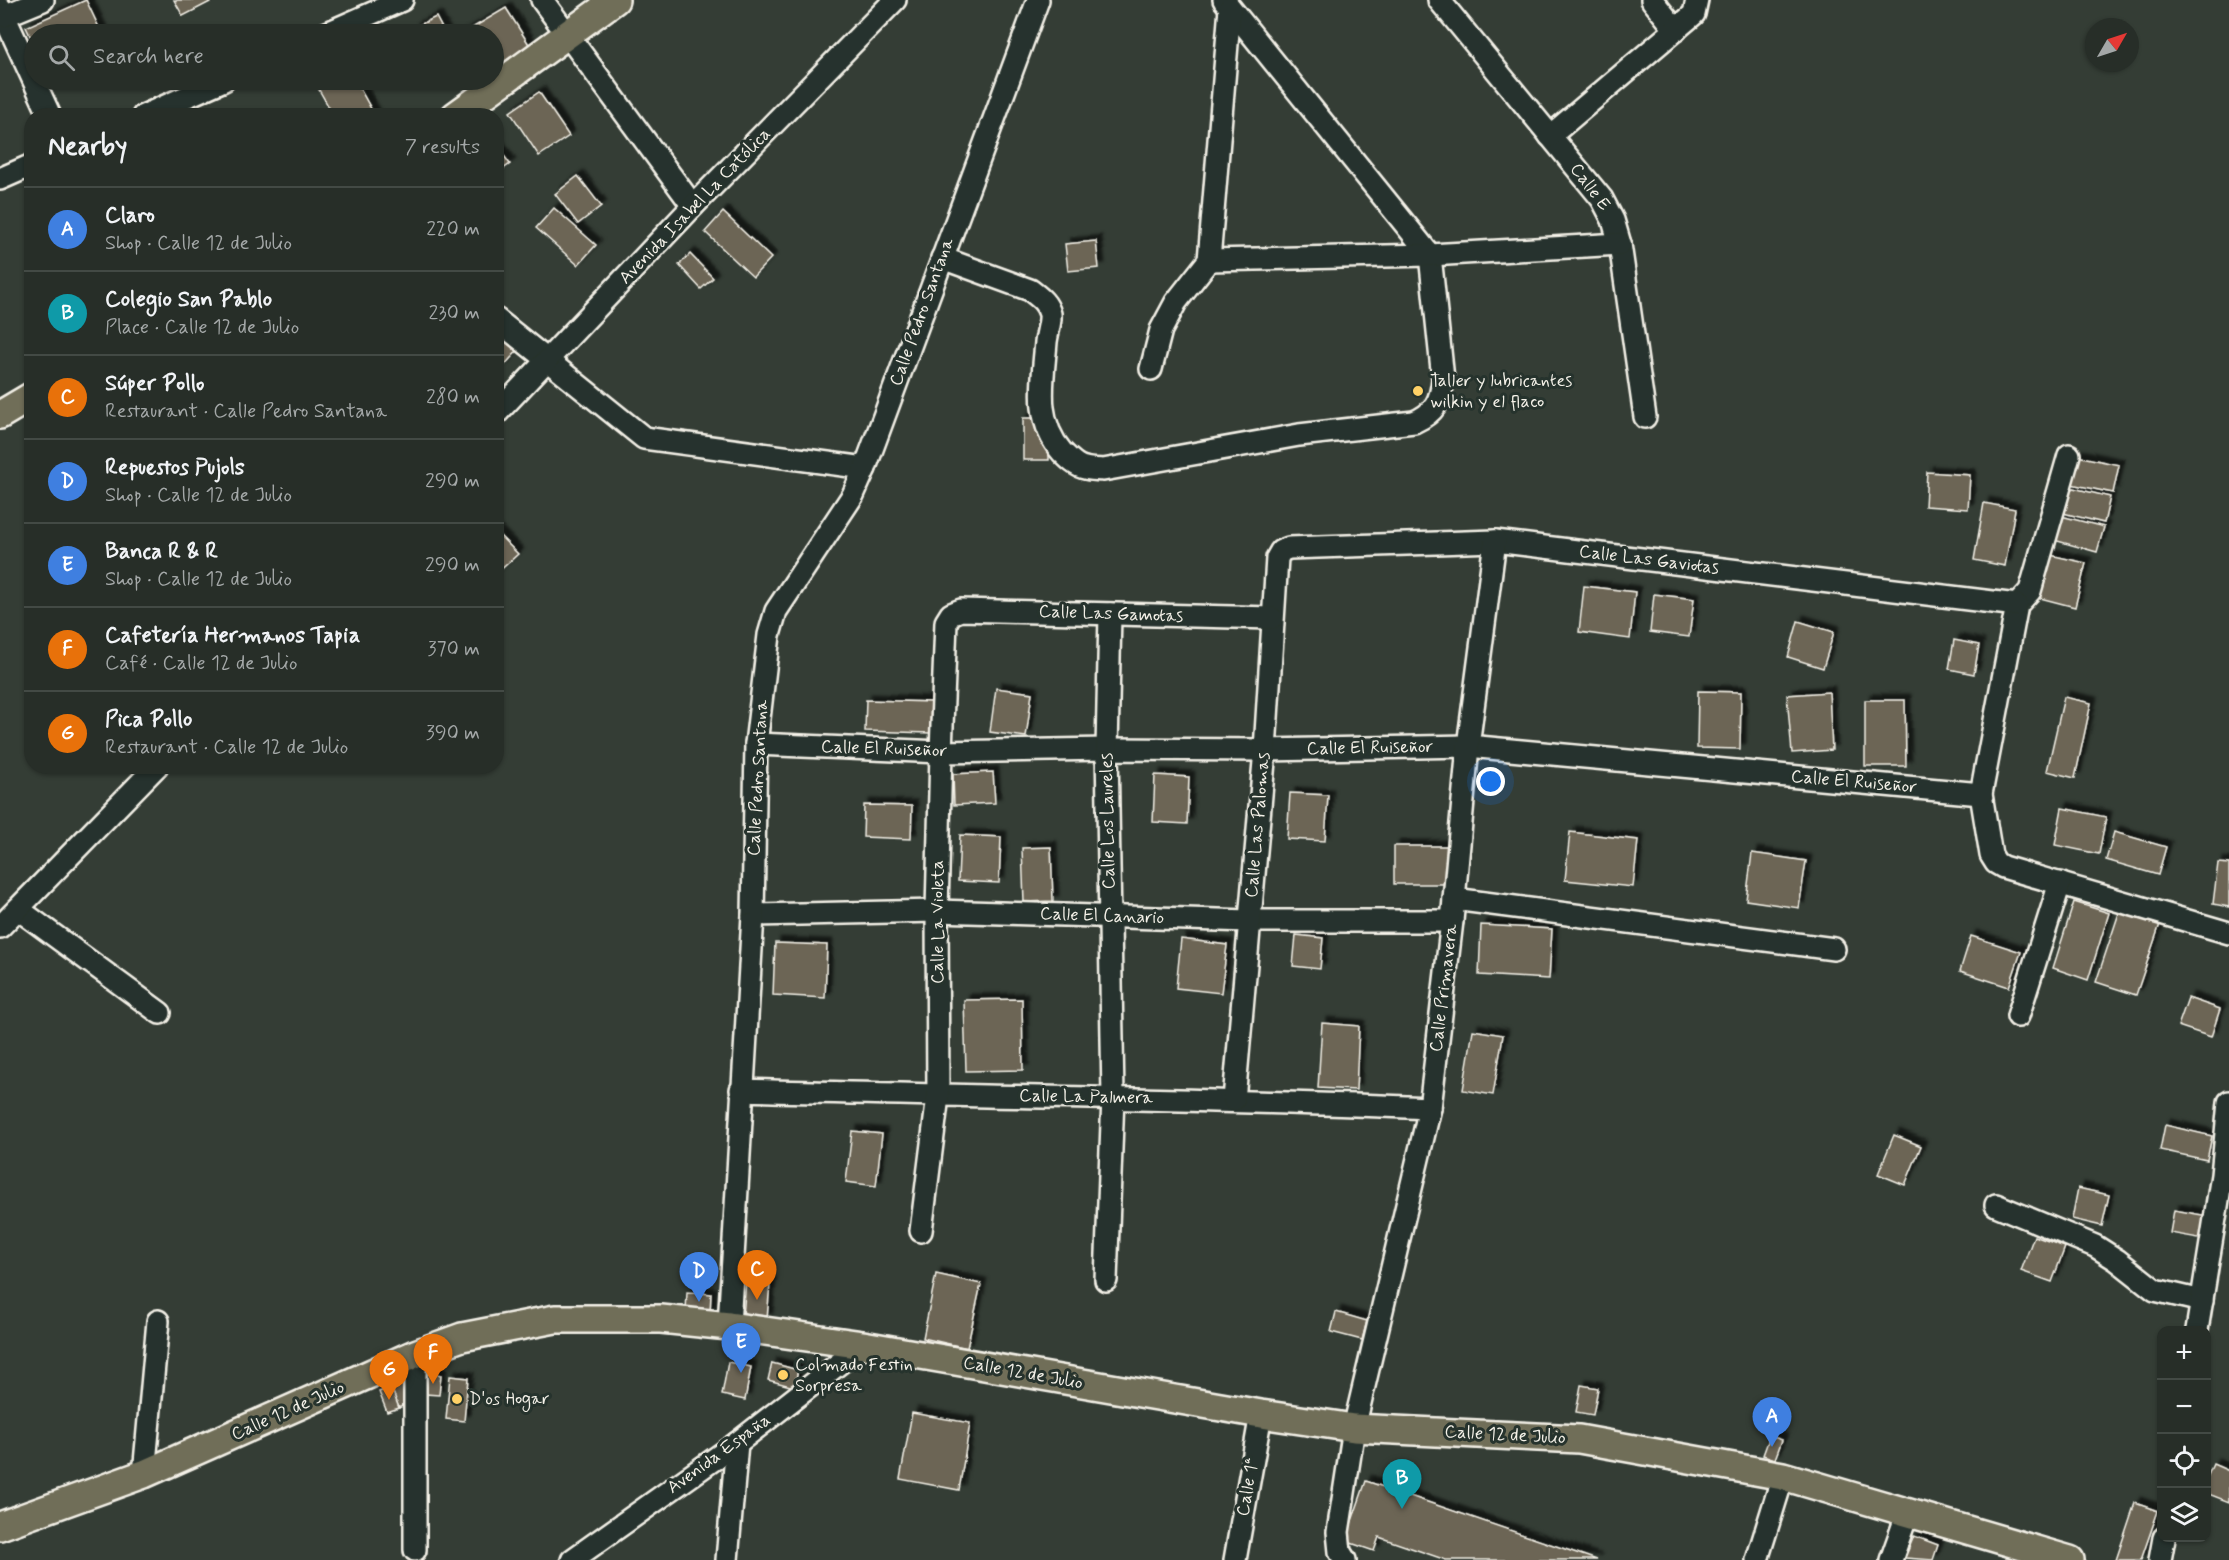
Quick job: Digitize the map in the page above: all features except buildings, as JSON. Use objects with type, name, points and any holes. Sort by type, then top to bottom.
[{"type":"main road","points":[[504,81],[615,0]]},
{"type":"main road","points":[[466,108],[491,90]]},
{"type":"main road","points":[[0,415],[24,401]]},
{"type":"main road","name":"Calle 12 de Julio","points":[[0,1526],[144,1474],[415,1354],[462,1337],[555,1319],[661,1319],[729,1326],[863,1346],[1354,1428],[1579,1439],[1783,1476],[2070,1560]]},
{"type":"street","points":[[24,59],[2,11],[43,0]]},
{"type":"street","points":[[348,24],[402,0]]},
{"type":"street","points":[[542,0],[693,206]]},
{"type":"street","name":"Avenida Isabel La Católica","points":[[504,406],[693,206],[895,0]]},
{"type":"street","name":"Calle Pedro Santana","points":[[729,1326],[753,915],[756,744],[769,635],[776,611],[853,495],[865,468],[1038,0]]},
{"type":"street","name":"Calle E","points":[[1439,0],[1602,199],[1613,220],[1620,244],[1645,417]]},
{"type":"street","points":[[1652,0],[1676,30]]},
{"type":"street","points":[[1550,136],[1694,14],[1697,1]]},
{"type":"street","points":[[942,258],[1030,290],[1042,298],[1048,307],[1050,318],[1041,397],[1044,419],[1052,441],[1066,457],[1083,468],[1103,470],[1299,435],[1414,422],[1427,416],[1437,406],[1442,393],[1443,380],[1430,255],[1227,4]]},
{"type":"street","points":[[1151,369],[1161,330],[1176,302],[1209,261],[1227,4]]},
{"type":"street","points":[[38,90],[46,108]]},
{"type":"street","points":[[162,108],[202,90]]},
{"type":"street","points":[[0,179],[24,168]]},
{"type":"street","points":[[1209,261],[1430,255],[1620,244]]},
{"type":"street","points":[[504,325],[644,438],[865,468]]},
{"type":"street","points":[[2069,455],[2030,591],[2017,605],[1981,794],[1991,855],[1996,863],[2229,933]]},
{"type":"street","name":"Calle Las Gaviotas","points":[[1281,551],[1289,548],[1495,542],[2017,605]]},
{"type":"street","name":"Calle Primavera","points":[[1345,1560],[1340,1552],[1338,1532],[1354,1428],[1430,1108],[1452,921],[1468,746],[1495,542]]},
{"type":"street","name":"Calle Las Palomas","points":[[1234,1100],[1265,750],[1277,558],[1281,551]]},
{"type":"street","name":"Calle Las Gamotas","points":[[951,614],[962,610],[1272,618]]},
{"type":"street","name":"Calle La Violeta","points":[[921,1231],[938,1096],[941,752],[946,622],[951,614]]},
{"type":"street","name":"Calle Los Laureles","points":[[1106,1280],[1113,1097],[1107,749],[1110,614]]},
{"type":"street","name":"Calle El Ruiseñor","points":[[756,744],[941,752],[1468,746],[1981,794]]},
{"type":"street","points":[[0,927],[149,774]]},
{"type":"street","points":[[2018,1016],[2060,883]]},
{"type":"street","points":[[1454,899],[1834,949]]},
{"type":"street","points":[[18,909],[160,1013]]},
{"type":"street","name":"Calle El Canario","points":[[753,915],[938,911],[1249,921],[1452,921]]},
{"type":"street","name":"Calle La Palmera","points":[[741,1090],[938,1096],[1234,1100],[1430,1108]]},
{"type":"street","points":[[2198,1326],[2222,1175],[2229,1102]]},
{"type":"street","points":[[1996,1205],[2095,1246],[2155,1290],[2202,1301]]},
{"type":"street","points":[[144,1474],[158,1321]]},
{"type":"street","name":"Avenida España","points":[[572,1560],[737,1443],[863,1346]]},
{"type":"street","points":[[415,1354],[415,1550]]},
{"type":"street","name":"Calle 1ª","points":[[1235,1560],[1261,1414]]},
{"type":"street","points":[[727,1560],[737,1443]]},
{"type":"street","points":[[1757,1560],[1783,1476]]},
{"type":"street","points":[[1891,1560],[1908,1512]]},
{"type":"street","points":[[2160,1560],[2163,1542]]},
{"type":"place","name":"Taller y lubricantes wilkin y el flaco","points":[[1418,391]]},
{"type":"place","name":"Súper Pollo","points":[[757,1300]]},
{"type":"place","name":"Repuestos Pujols","points":[[699,1302]]},
{"type":"place","name":"Banca R & R","points":[[741,1373]]},
{"type":"place","name":"Colmado Festin Sorpresa","points":[[783,1375]]},
{"type":"place","name":"Cafetería Hermanos Tapia","points":[[433,1384]]},
{"type":"place","name":"D'os Hogar","points":[[457,1399]]},
{"type":"place","name":"Pica Pollo","points":[[389,1400]]},
{"type":"place","name":"Claro","points":[[1772,1447]]},
{"type":"place","name":"Colegio San Pablo","points":[[1402,1509]]}]
